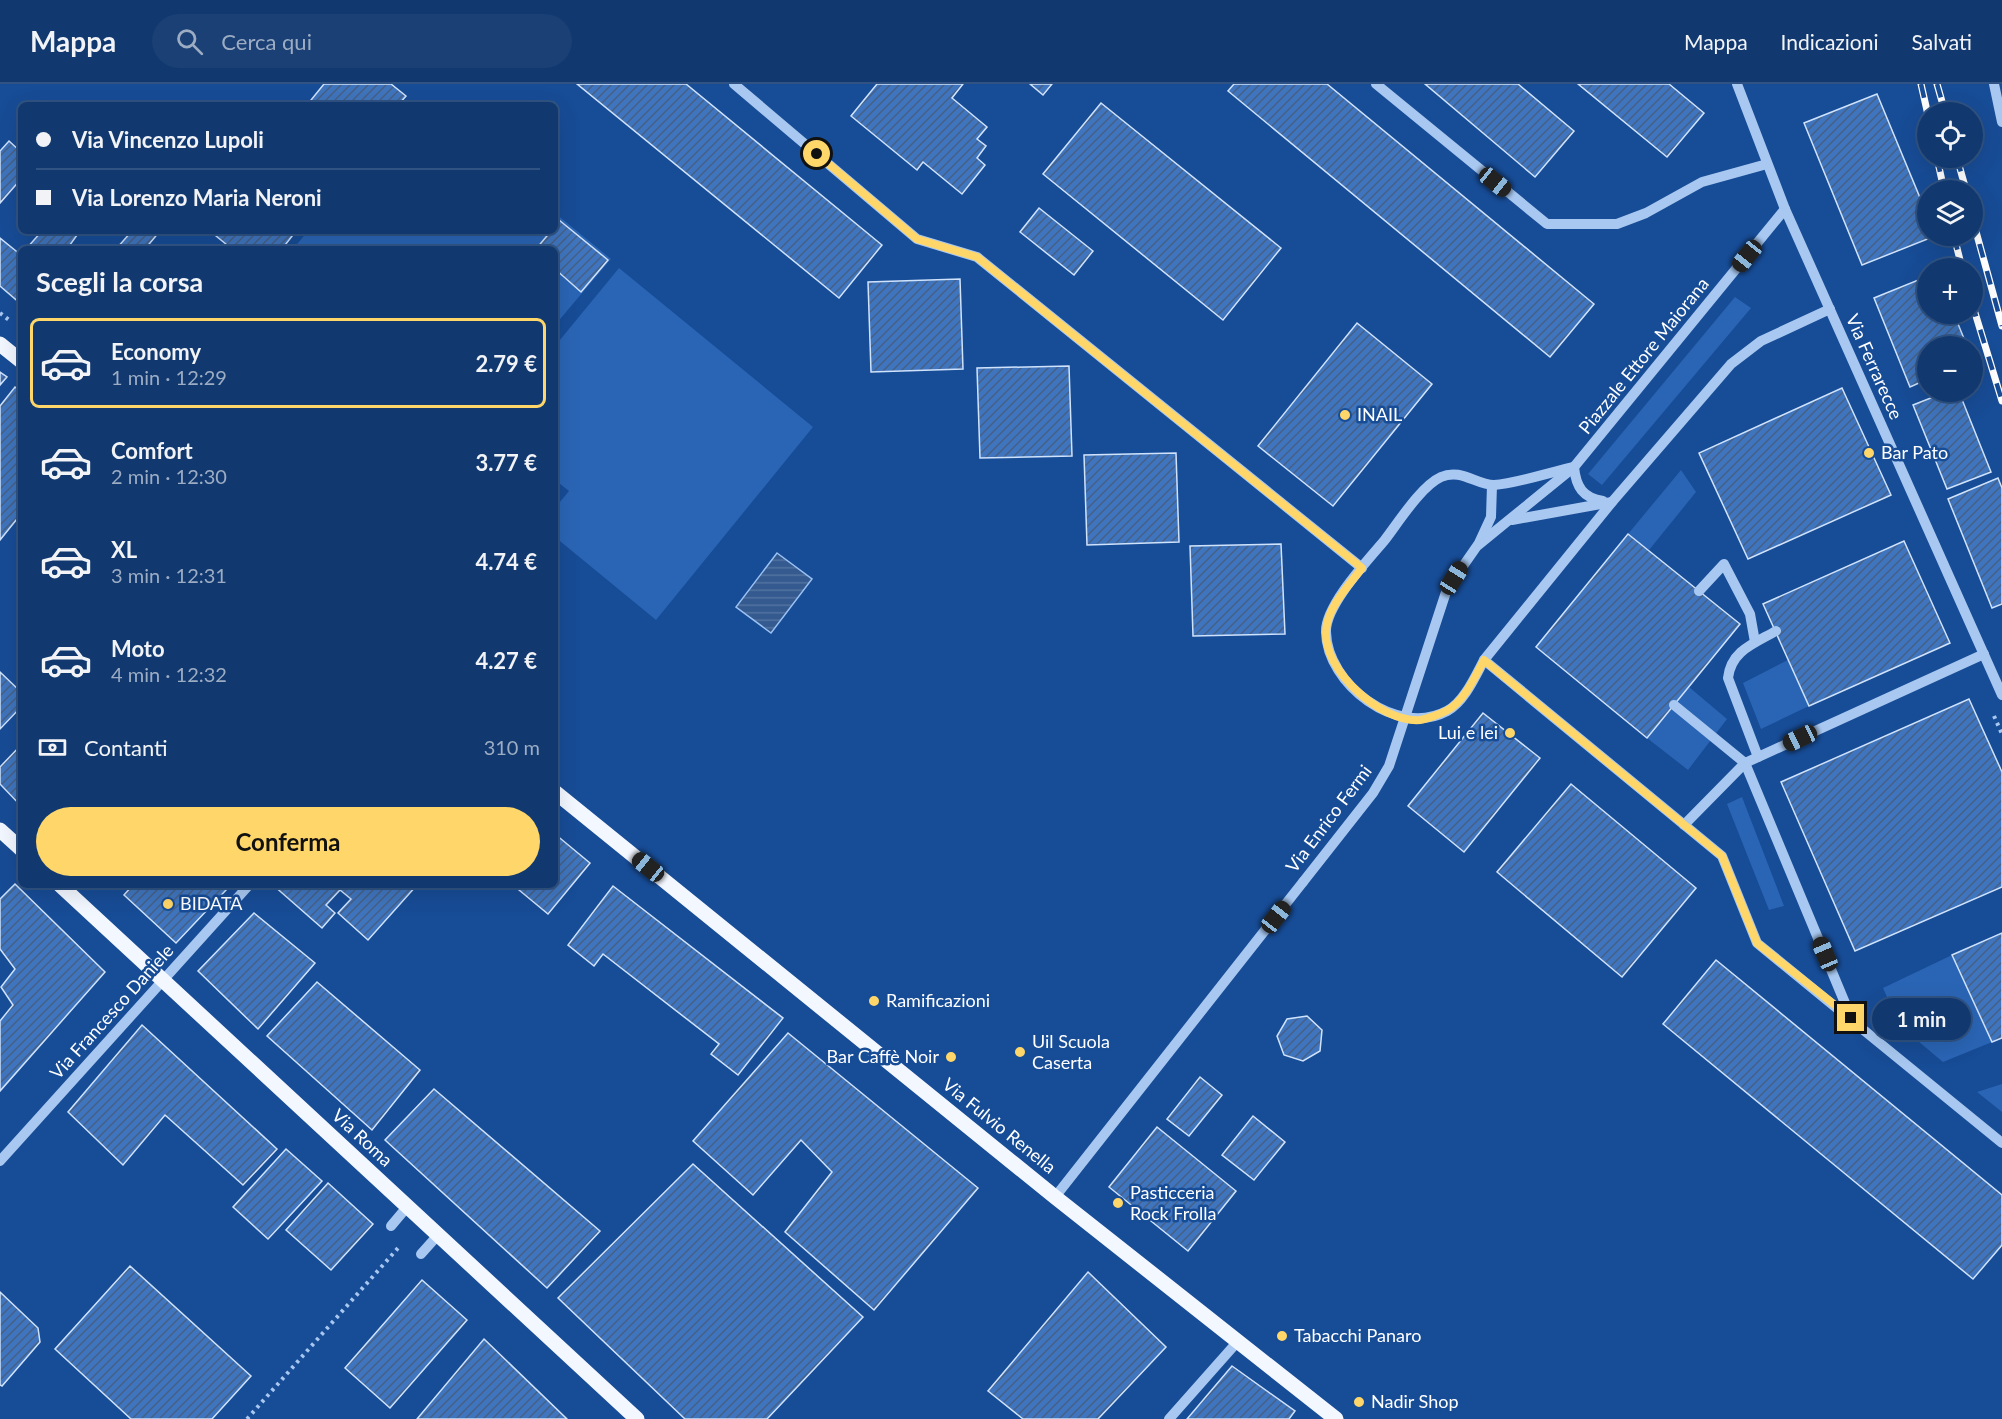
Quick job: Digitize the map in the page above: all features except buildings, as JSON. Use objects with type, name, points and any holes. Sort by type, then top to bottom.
[{"type":"main road","points":[[0,344],[18,359]]},
{"type":"main road","name":"Via Fulvio Renella","points":[[558,794],[1055,1197],[1239,1340],[1336,1419]]},
{"type":"main road","points":[[0,830],[18,846]]},
{"type":"main road","name":"Via Roma","points":[[63,888],[637,1419]]},
{"type":"street","points":[[734,84],[917,239],[977,257],[1362,568]]},
{"type":"street","points":[[1376,84],[1546,224],[1617,224],[1646,213],[1702,182],[1767,164]]},
{"type":"street","name":"Via Ferrarecce","points":[[1737,84],[1785,209],[2002,695]]},
{"type":"street","points":[[1994,84],[2002,122]]},
{"type":"street","name":"Piazzale Ettore Maiorana","points":[[1574,467],[1785,209]]},
{"type":"street","points":[[1612,502],[1592,499],[1583,493],[1575,483],[1574,467],[1492,485],[1465,474],[1442,477],[1419,497],[1333,608],[1325,631],[1333,664],[1361,696],[1388,714],[1420,720],[1448,711],[1468,688],[1484,660],[1612,502],[1731,364],[1761,341],[1830,309]]},
{"type":"street","name":"Via Enrico Fermi","points":[[1055,1197],[1373,793],[1389,766],[1448,589],[1477,546],[1574,467]]},
{"type":"street","points":[[1477,546],[1491,517],[1492,485]]},
{"type":"street","name":"Via Enrico Fermi","points":[[1510,521],[1612,502]]},
{"type":"street","points":[[1699,591],[1724,564],[1750,614],[1755,642]]},
{"type":"street","points":[[1758,757],[1728,678],[1729,665],[1739,652],[1776,631]]},
{"type":"street","points":[[1684,825],[1745,763],[1984,654]]},
{"type":"street","points":[[1484,660],[1722,856],[1757,943],[2002,1143]]},
{"type":"street","points":[[1674,705],[1745,763],[1851,1018]]},
{"type":"street","name":"Via Francesco Daniele","points":[[0,1161],[246,888]]},
{"type":"street","points":[[391,1226],[407,1207]]},
{"type":"street","points":[[421,1254],[438,1235]]},
{"type":"street","points":[[1169,1419],[1239,1340]]},
{"type":"path","points":[[247,1419],[405,1239]]},
{"type":"shaded area","points":[[558,215],[611,259],[558,321],[558,246],[296,246],[306,234],[558,234]]},
{"type":"shaded area","points":[[619,268],[813,427],[656,620],[558,539],[558,504],[569,491],[558,482],[558,342]]},
{"type":"shaded area","points":[[1735,297],[1751,308],[1602,485],[1588,474]]},
{"type":"shaded area","points":[[1681,470],[1696,492],[1649,550],[1628,534]]},
{"type":"shaded area","points":[[777,553],[812,579],[771,633],[736,607]]},
{"type":"shaded area","points":[[1788,660],[1809,706],[1761,729],[1743,683]]},
{"type":"shaded area","points":[[1689,687],[1727,719],[1688,770],[1647,738]]},
{"type":"shaded area","points":[[1742,797],[1784,906],[1769,910],[1727,804]]},
{"type":"shaded area","points":[[1952,955],[1992,1042],[1943,1062],[1900,1026],[1883,988]]},
{"type":"shaded area","points":[[2002,1084],[2002,1112],[1977,1092]]},
{"type":"railway","points":[[1921,84],[1925,102]]},
{"type":"railway","points":[[1937,84],[1942,102]]},
{"type":"railway","points":[[1939,168],[1942,180]]},
{"type":"railway","points":[[1960,168],[1963,180]]},
{"type":"railway","points":[[1956,246],[1960,258]]},
{"type":"railway","points":[[1980,246],[2002,326]]},
{"type":"railway","points":[[1978,324],[2002,401]]},
{"type":"place","name":"INAIL","points":[[1345,415]]},
{"type":"place","name":"Bar Pato","points":[[1869,453]]},
{"type":"place","name":"Lui e lei","points":[[1510,733]]},
{"type":"place","name":"BIDATA","points":[[168,904]]},
{"type":"place","name":"Ramificazioni","points":[[874,1001]]},
{"type":"place","name":"Uil Scuola Caserta","points":[[1020,1052]]},
{"type":"place","name":"Bar Caffè Noir","points":[[951,1057]]},
{"type":"place","name":"Pasticceria Rock Frolla","points":[[1118,1203]]},
{"type":"place","name":"Tabacchi Panaro","points":[[1282,1336]]},
{"type":"place","name":"Nadir Shop","points":[[1359,1402]]},
{"type":"route","points":[[817,154],[917,239],[977,257],[1362,568],[1333,608],[1325,631],[1333,664],[1361,696],[1388,714],[1420,720],[1448,711],[1468,688],[1484,660],[1722,856],[1757,943],[1851,1018]]}]
